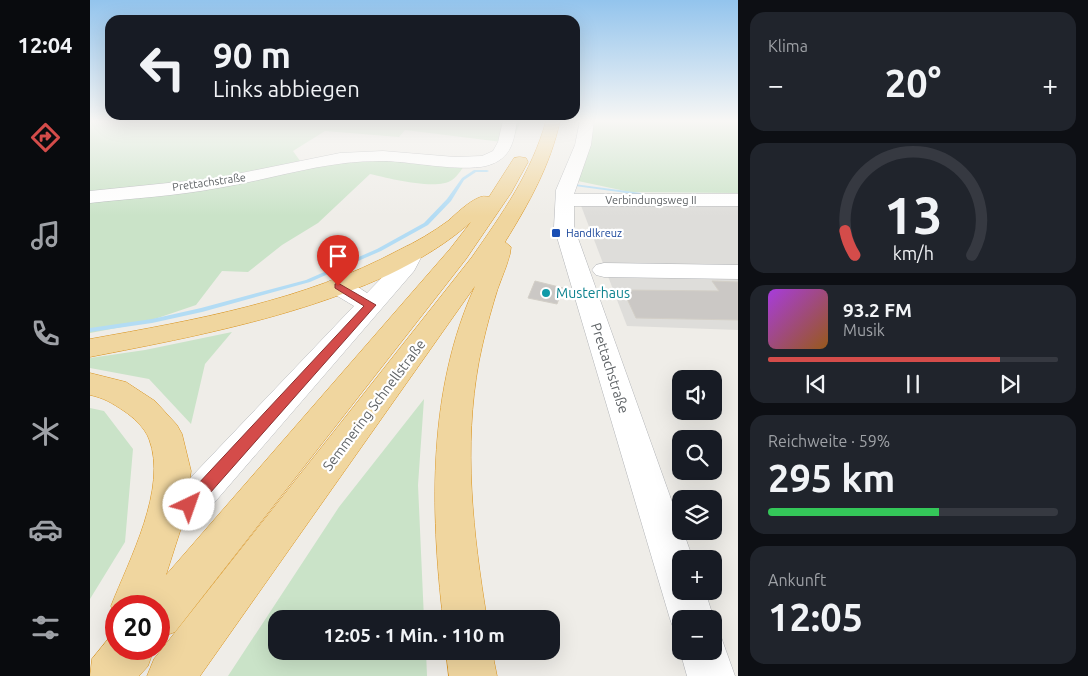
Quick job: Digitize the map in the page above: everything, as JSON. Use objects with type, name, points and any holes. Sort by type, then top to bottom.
[{"type":"highway","name":"Semmering Schnellstraße","points":[[170,603],[458,254],[502,193],[525,153]]},
{"type":"highway","name":"Semmering Schnellstraße","points":[[171,676],[480,262],[503,229],[535,173],[543,153]]},
{"type":"highway","points":[[90,348],[201,327],[281,306],[338,286],[377,270],[413,252],[455,225],[477,206],[502,193]]},
{"type":"highway","points":[[464,610],[454,500],[454,422],[465,362],[481,302],[498,260],[503,229]]},
{"type":"highway","points":[[90,384],[115,390],[144,409],[165,434],[173,471],[165,519],[137,595]]},
{"type":"highway","points":[[107,676],[112,660]]},
{"type":"highway","points":[[107,676],[121,660]]},
{"type":"highway","points":[[470,660],[473,676]]},
{"type":"street","name":"Prettachstraße","points":[[90,197],[217,183],[340,158],[383,156],[455,162],[485,162],[500,153]]},
{"type":"street","name":"Prettachstraße","points":[[581,153],[568,180],[564,200],[564,227],[672,558]]},
{"type":"street","name":"Verbindungsweg II","points":[[564,200],[738,200]]},
{"type":"street","points":[[165,519],[189,505],[406,266],[413,252]]},
{"type":"street","points":[[604,270],[738,272]]},
{"type":"street","points":[[338,286],[370,305]]},
{"type":"street","points":[[706,660],[711,676]]},
{"type":"shaded area","points":[[738,201],[738,330],[627,326],[580,203]]},
{"type":"green space","points":[[90,153],[294,153],[303,165],[340,158],[467,162],[452,180],[445,183],[412,183],[370,174],[318,223],[282,245],[248,272],[222,271],[196,305],[143,323],[90,333]]},
{"type":"green space","points":[[587,153],[738,153],[738,193],[630,192],[578,181]]},
{"type":"green space","points":[[232,332],[205,364],[191,424],[149,379],[90,368],[90,358],[145,350]]},
{"type":"green space","points":[[424,399],[418,485],[424,610],[271,610],[339,507]]},
{"type":"green space","points":[[90,408],[104,411],[133,449],[125,542],[90,599]]},
{"type":"green space","points":[[268,615],[268,660],[426,660],[427,676],[228,676]]},
{"type":"building","name":"Musterhaus","points":[[535,281],[563,288],[557,304],[528,298]]},
{"type":"building","points":[[712,281],[738,282],[738,320],[636,318],[623,290],[719,291]]},
{"type":"waterway","points":[[90,330],[152,321],[202,310],[308,281],[379,250],[426,224],[449,200],[463,179],[475,171],[487,171]]},
{"type":"waterway","points":[[575,185],[641,194]]},
{"type":"place","name":"Handlkreuz","points":[[556,233]]},
{"type":"place","name":"Musterhaus","points":[[546,293]]},
{"type":"route","points":[[189,505],[370,305],[338,286]]}]
